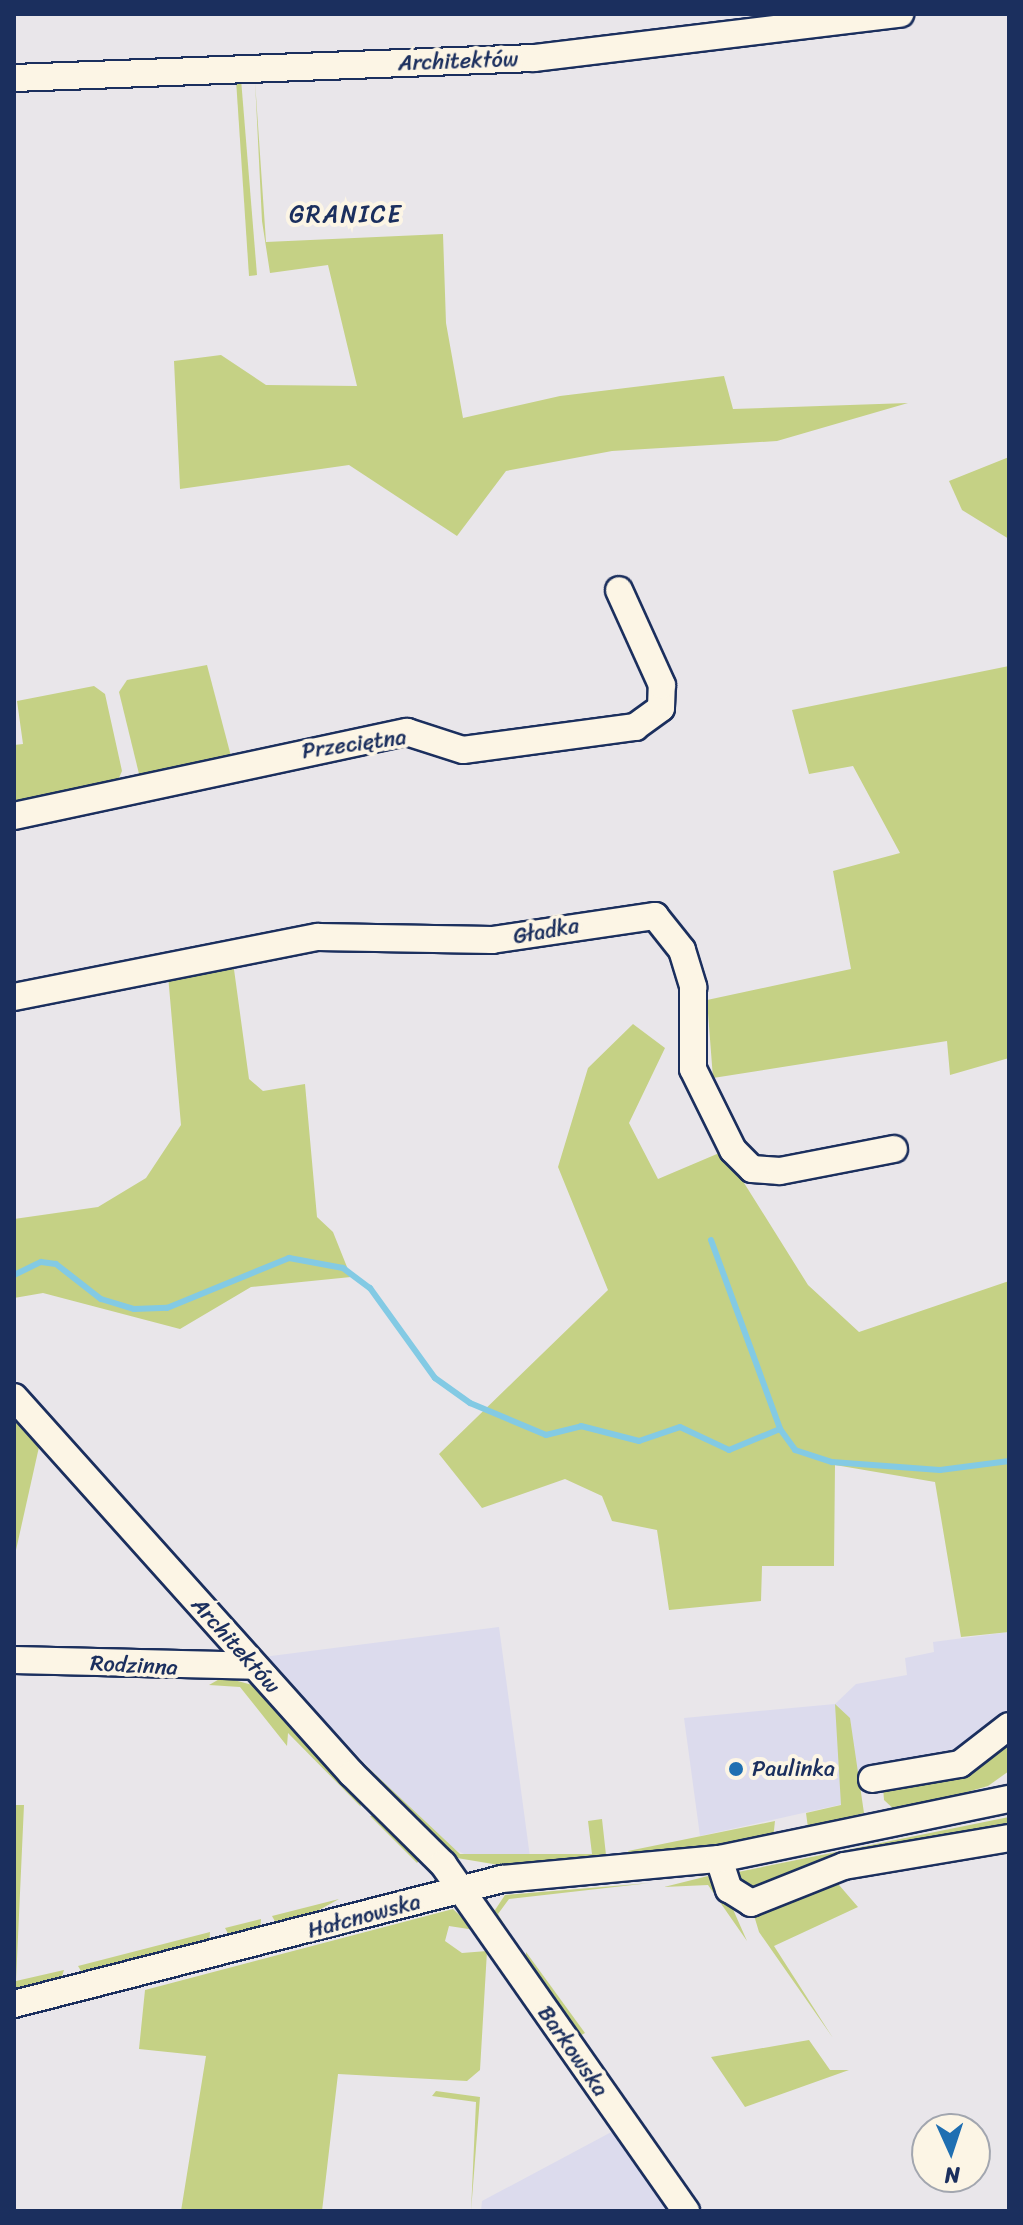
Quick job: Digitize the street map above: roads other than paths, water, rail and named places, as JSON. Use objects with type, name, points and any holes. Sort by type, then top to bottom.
[{"type":"street","name":"Architektów","points":[[14,78],[534,58],[900,14]]},
{"type":"street","name":"Przeciętna","points":[[14,816],[407,732],[463,750],[635,727],[661,708],[662,685],[619,590]]},
{"type":"street","name":"Gładka","points":[[14,997],[318,937],[492,940],[655,916],[682,950],[693,987],[693,1069],[733,1150],[752,1169],[780,1171],[894,1149]]},
{"type":"street","name":"Architektów","points":[[14,1397],[254,1666],[462,1890]]},
{"type":"street","name":"Rodzinna","points":[[14,1660],[254,1666]]},
{"type":"street","points":[[872,1779],[960,1764],[1009,1726]]},
{"type":"street","name":"Hałcnowska","points":[[969,1807],[1009,1780]]},
{"type":"street","name":"Hałcnowska","points":[[14,2004],[518,1877],[719,1859],[1009,1799]]},
{"type":"street","points":[[719,1859],[729,1889],[751,1903],[844,1866],[1009,1838]]},
{"type":"street","name":"Barkowska","points":[[462,1890],[686,2211]]},
{"type":"waterway","points":[[711,1240],[780,1429]]},
{"type":"waterway","points":[[14,1275],[41,1262],[56,1264],[101,1299],[134,1309],[167,1308],[289,1258],[343,1268],[370,1288],[435,1378],[470,1403],[546,1435],[581,1426],[639,1441],[680,1427],[729,1450],[780,1429],[795,1450],[832,1462],[940,1470],[1009,1461]]},
{"type":"place","name":"Paulinka","points":[[736,1769]]},
{"type":"district","name":"GRANICE","points":[[346,215]]}]
